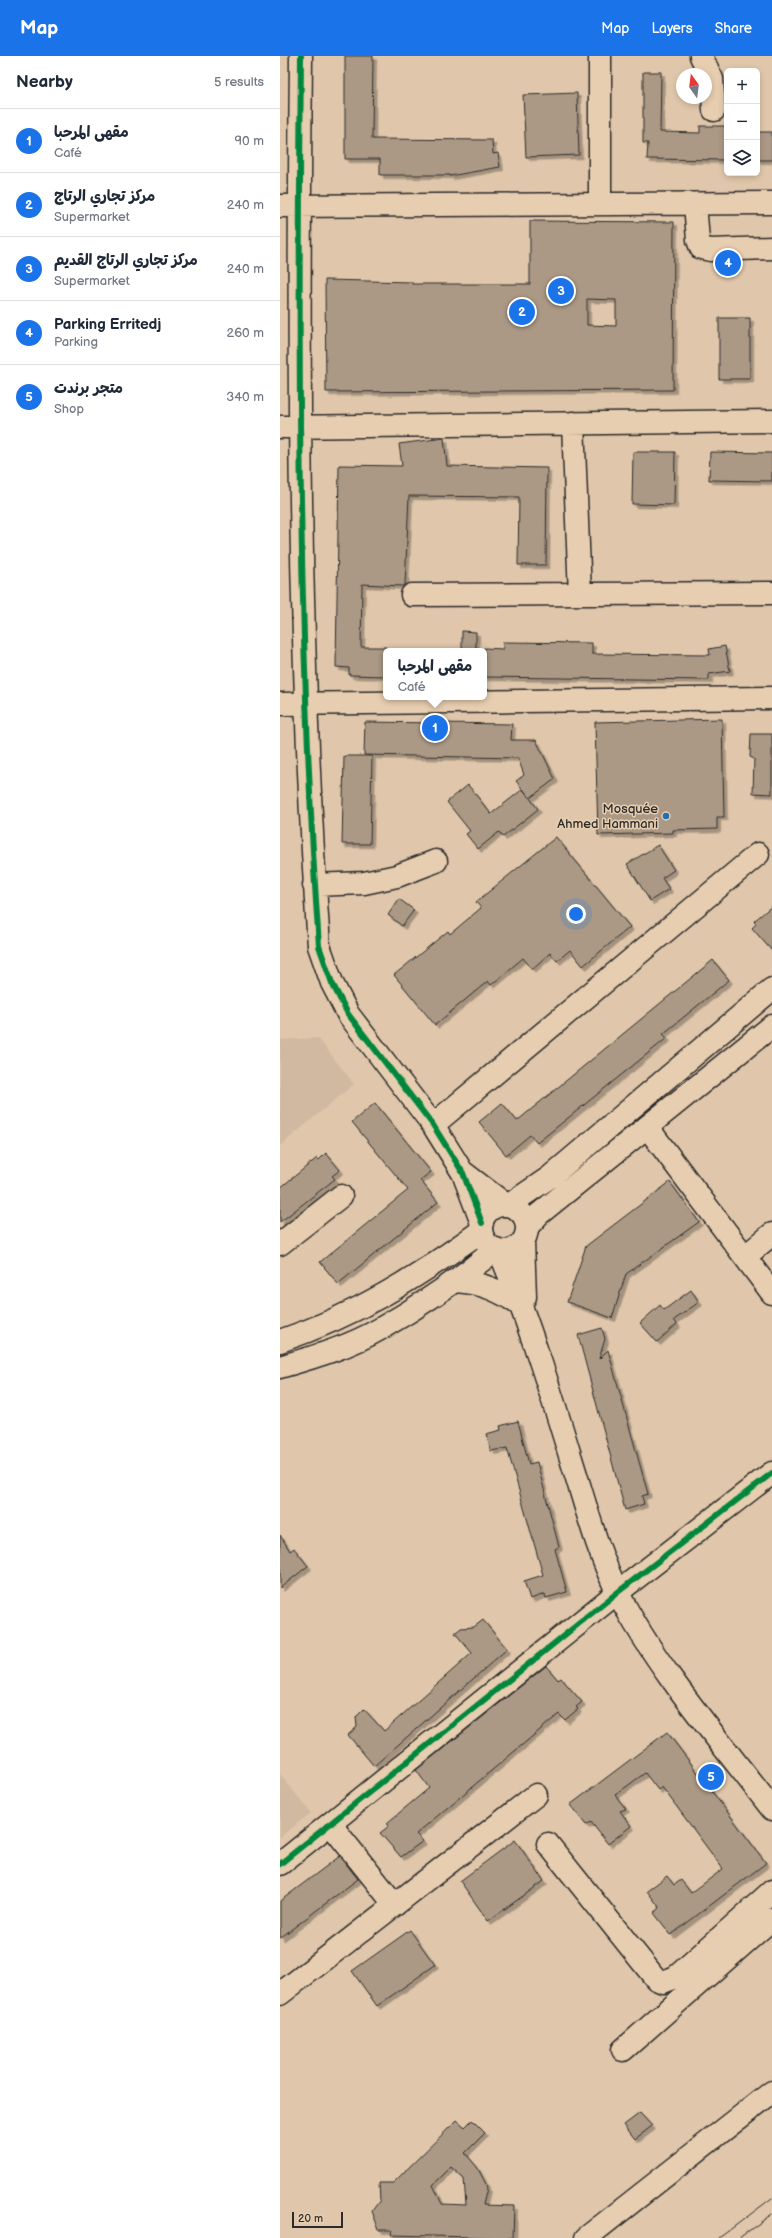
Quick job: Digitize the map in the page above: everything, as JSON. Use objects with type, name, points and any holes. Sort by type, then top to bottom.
[{"type":"street","points":[[301,56],[290,206],[290,427],[307,703],[314,885],[319,946],[332,983],[348,1014],[433,1125],[463,1172],[488,1244],[497,1249],[510,1250],[525,1234],[539,1214],[770,1033]]},
{"type":"street","points":[[600,56],[600,204]]},
{"type":"street","points":[[701,56],[712,78],[714,110]]},
{"type":"street","points":[[290,206],[772,203]]},
{"type":"street","points":[[695,204],[698,240],[701,248],[711,250],[772,248]]},
{"type":"street","points":[[290,427],[772,421]]},
{"type":"street","points":[[573,424],[580,594]]},
{"type":"street","points":[[412,595],[772,593]]},
{"type":"street","points":[[280,704],[772,698]]},
{"type":"street","points":[[433,1125],[758,854]]},
{"type":"street","points":[[314,885],[364,883],[398,876],[436,861]]},
{"type":"street","points":[[280,1341],[314,1329],[368,1304],[430,1267],[481,1227],[488,1211],[495,1207],[508,1205],[550,1177],[772,989]]},
{"type":"street","points":[[648,1128],[746,1256],[772,1293]]},
{"type":"street","points":[[463,1172],[508,1205],[521,1212],[525,1234],[523,1281],[524,1313]]},
{"type":"street","points":[[280,1244],[340,1196]]},
{"type":"street","points":[[746,1256],[772,1234]]},
{"type":"street","points":[[280,1367],[324,1354],[379,1330],[454,1281],[497,1249]]},
{"type":"street","points":[[497,1249],[524,1313],[592,1531],[618,1592],[641,1633],[677,1684],[772,1809]]},
{"type":"street","points":[[454,1281],[466,1281],[490,1287],[524,1313]]},
{"type":"street","points":[[280,1864],[331,1825],[618,1592],[772,1473]]},
{"type":"street","points":[[280,1994],[536,1796]]},
{"type":"street","points":[[331,1825],[395,1905]]},
{"type":"street","points":[[548,1844],[656,1979],[663,1982],[676,1977],[772,1891]]},
{"type":"street","points":[[623,2050],[772,1918]]},
{"type":"street","points":[[586,2238],[772,2092]]},
{"type":"shaded area","points":[[318,1038],[354,1084],[280,1146],[280,1040]]},
{"type":"shaded area","points":[[280,1774],[311,1813],[280,1837]]},
{"type":"building","points":[[345,56],[373,56],[372,139],[492,140],[493,154],[498,153],[500,167],[450,176],[380,175],[380,159],[345,159]]},
{"type":"building","points":[[643,72],[661,72],[660,132],[700,133],[700,126],[724,126],[724,160],[647,159],[648,143],[643,143]]},
{"type":"building","points":[[577,93],[579,155],[526,157],[523,95]]},
{"type":"building","points":[[760,132],[772,132],[772,160],[760,160]]},
{"type":"building","points":[[530,221],[674,222],[673,390],[326,392],[325,280],[412,282],[412,284],[530,284]],"holes":[[[587,299],[616,300],[616,326],[587,325]]]},
{"type":"building","points":[[719,318],[750,318],[750,379],[719,379]]},
{"type":"building","points":[[444,438],[447,466],[547,468],[546,565],[518,565],[519,497],[409,496],[405,585],[362,584],[361,647],[386,647],[383,648],[383,676],[349,675],[349,668],[336,667],[339,465],[402,466],[399,444]]},
{"type":"building","points":[[633,452],[675,452],[674,505],[632,504]]},
{"type":"building","points":[[710,452],[772,453],[772,481],[709,480]]},
{"type":"building","points":[[462,631],[476,632],[476,648],[462,648]]},
{"type":"building","points":[[503,642],[592,643],[592,654],[710,655],[709,649],[725,646],[730,671],[709,674],[709,680],[487,677],[487,648],[503,649]]},
{"type":"building","points":[[722,719],[724,817],[717,817],[717,829],[673,830],[673,833],[598,835],[595,722]]},
{"type":"building","points":[[365,722],[512,724],[511,740],[536,740],[555,779],[530,798],[516,781],[524,775],[518,758],[364,755]]},
{"type":"building","points":[[751,734],[772,734],[772,794],[753,793],[754,759],[750,757]]},
{"type":"building","points":[[344,756],[372,756],[370,844],[342,844]]},
{"type":"building","points":[[468,785],[491,814],[523,789],[538,809],[503,837],[499,832],[478,849],[466,834],[470,831],[447,802]]},
{"type":"building","points":[[556,837],[630,927],[583,966],[570,950],[557,961],[550,953],[532,969],[523,958],[491,985],[488,981],[435,1025],[394,975],[448,931],[450,934],[481,908],[476,902]]},
{"type":"building","points":[[658,845],[674,870],[662,878],[669,889],[650,901],[627,864]]},
{"type":"building","points":[[399,899],[414,910],[402,926],[388,915]]},
{"type":"building","points":[[772,906],[772,951],[752,928],[756,924],[754,921]]},
{"type":"building","points":[[713,960],[729,980],[663,1034],[667,1038],[537,1143],[530,1135],[506,1155],[479,1122],[502,1103],[517,1121]]},
{"type":"building","points":[[375,1103],[431,1172],[420,1180],[438,1202],[338,1284],[320,1262],[408,1190],[352,1122]]},
{"type":"building","points":[[326,1153],[340,1170],[332,1176],[335,1179],[280,1222],[280,1188],[317,1158],[319,1160]]},
{"type":"building","points":[[670,1182],[699,1222],[626,1274],[612,1318],[567,1302],[586,1246]]},
{"type":"building","points":[[691,1290],[699,1302],[674,1320],[677,1324],[657,1342],[640,1323],[660,1305],[664,1310]]},
{"type":"building","points":[[602,1328],[605,1339],[599,1359],[608,1350],[648,1494],[642,1496],[644,1504],[625,1510],[578,1335]]},
{"type":"building","points":[[518,1421],[529,1464],[537,1462],[559,1547],[555,1549],[567,1592],[546,1598],[545,1594],[530,1599],[524,1581],[543,1575],[507,1448],[491,1451],[486,1434],[501,1430],[500,1426]]},
{"type":"building","points":[[280,1535],[290,1551],[294,1548],[308,1566],[280,1588]]},
{"type":"building","points":[[483,1620],[507,1649],[374,1766],[348,1735],[357,1727],[356,1717],[364,1709],[384,1731],[472,1653],[455,1633],[461,1628],[474,1627]]},
{"type":"building","points":[[546,1666],[558,1680],[561,1678],[582,1702],[576,1707],[578,1709],[565,1720],[559,1714],[416,1834],[423,1841],[401,1857],[380,1833],[389,1826],[387,1823],[429,1788],[416,1770]]},
{"type":"building","points":[[667,1732],[766,1863],[671,1935],[654,1913],[660,1908],[647,1891],[667,1876],[674,1885],[681,1880],[691,1893],[723,1869],[662,1787],[658,1790],[645,1773],[615,1795],[626,1809],[620,1811],[631,1826],[608,1844],[591,1822],[586,1825],[570,1805]]},
{"type":"building","points":[[515,1840],[544,1881],[488,1921],[460,1881]]},
{"type":"building","points":[[340,1856],[358,1879],[280,1938],[280,1901]]},
{"type":"building","points":[[410,1930],[435,1965],[377,2006],[352,1971]]},
{"type":"building","points":[[640,2113],[652,2126],[635,2139],[624,2125]]},
{"type":"building","points":[[457,2120],[465,2127],[472,2120],[485,2133],[465,2153],[477,2167],[485,2182],[487,2188],[483,2205],[514,2206],[513,2238],[391,2235],[392,2230],[379,2230],[372,2211],[380,2200],[379,2183],[393,2183]],"holes":[[[451,2167],[464,2179],[466,2205],[442,2204],[433,2185]]]},
{"type":"tram line","points":[[719,2238],[772,2198]]},
{"type":"tram line","points":[[739,2238],[772,2214]]},
{"type":"cycle path","points":[[301,56],[300,390],[303,612],[312,835],[319,946],[332,983],[348,1014],[433,1125],[463,1173],[482,1223]]},
{"type":"cycle path","points":[[280,1864],[618,1592],[772,1473]]},
{"type":"place","name":"Parking Erritedj","points":[[728,263]]},
{"type":"place","name":"مركز تجاري الرتاج القديم","points":[[561,291]]},
{"type":"place","name":"مركز تجاري الرتاج","points":[[522,312]]},
{"type":"place","name":"مقهى المرحبا","points":[[435,728]]},
{"type":"place","name":"Mosquée Ahmed Hammani","points":[[666,816]]},
{"type":"place","name":"متجر برندت","points":[[711,1777]]}]
